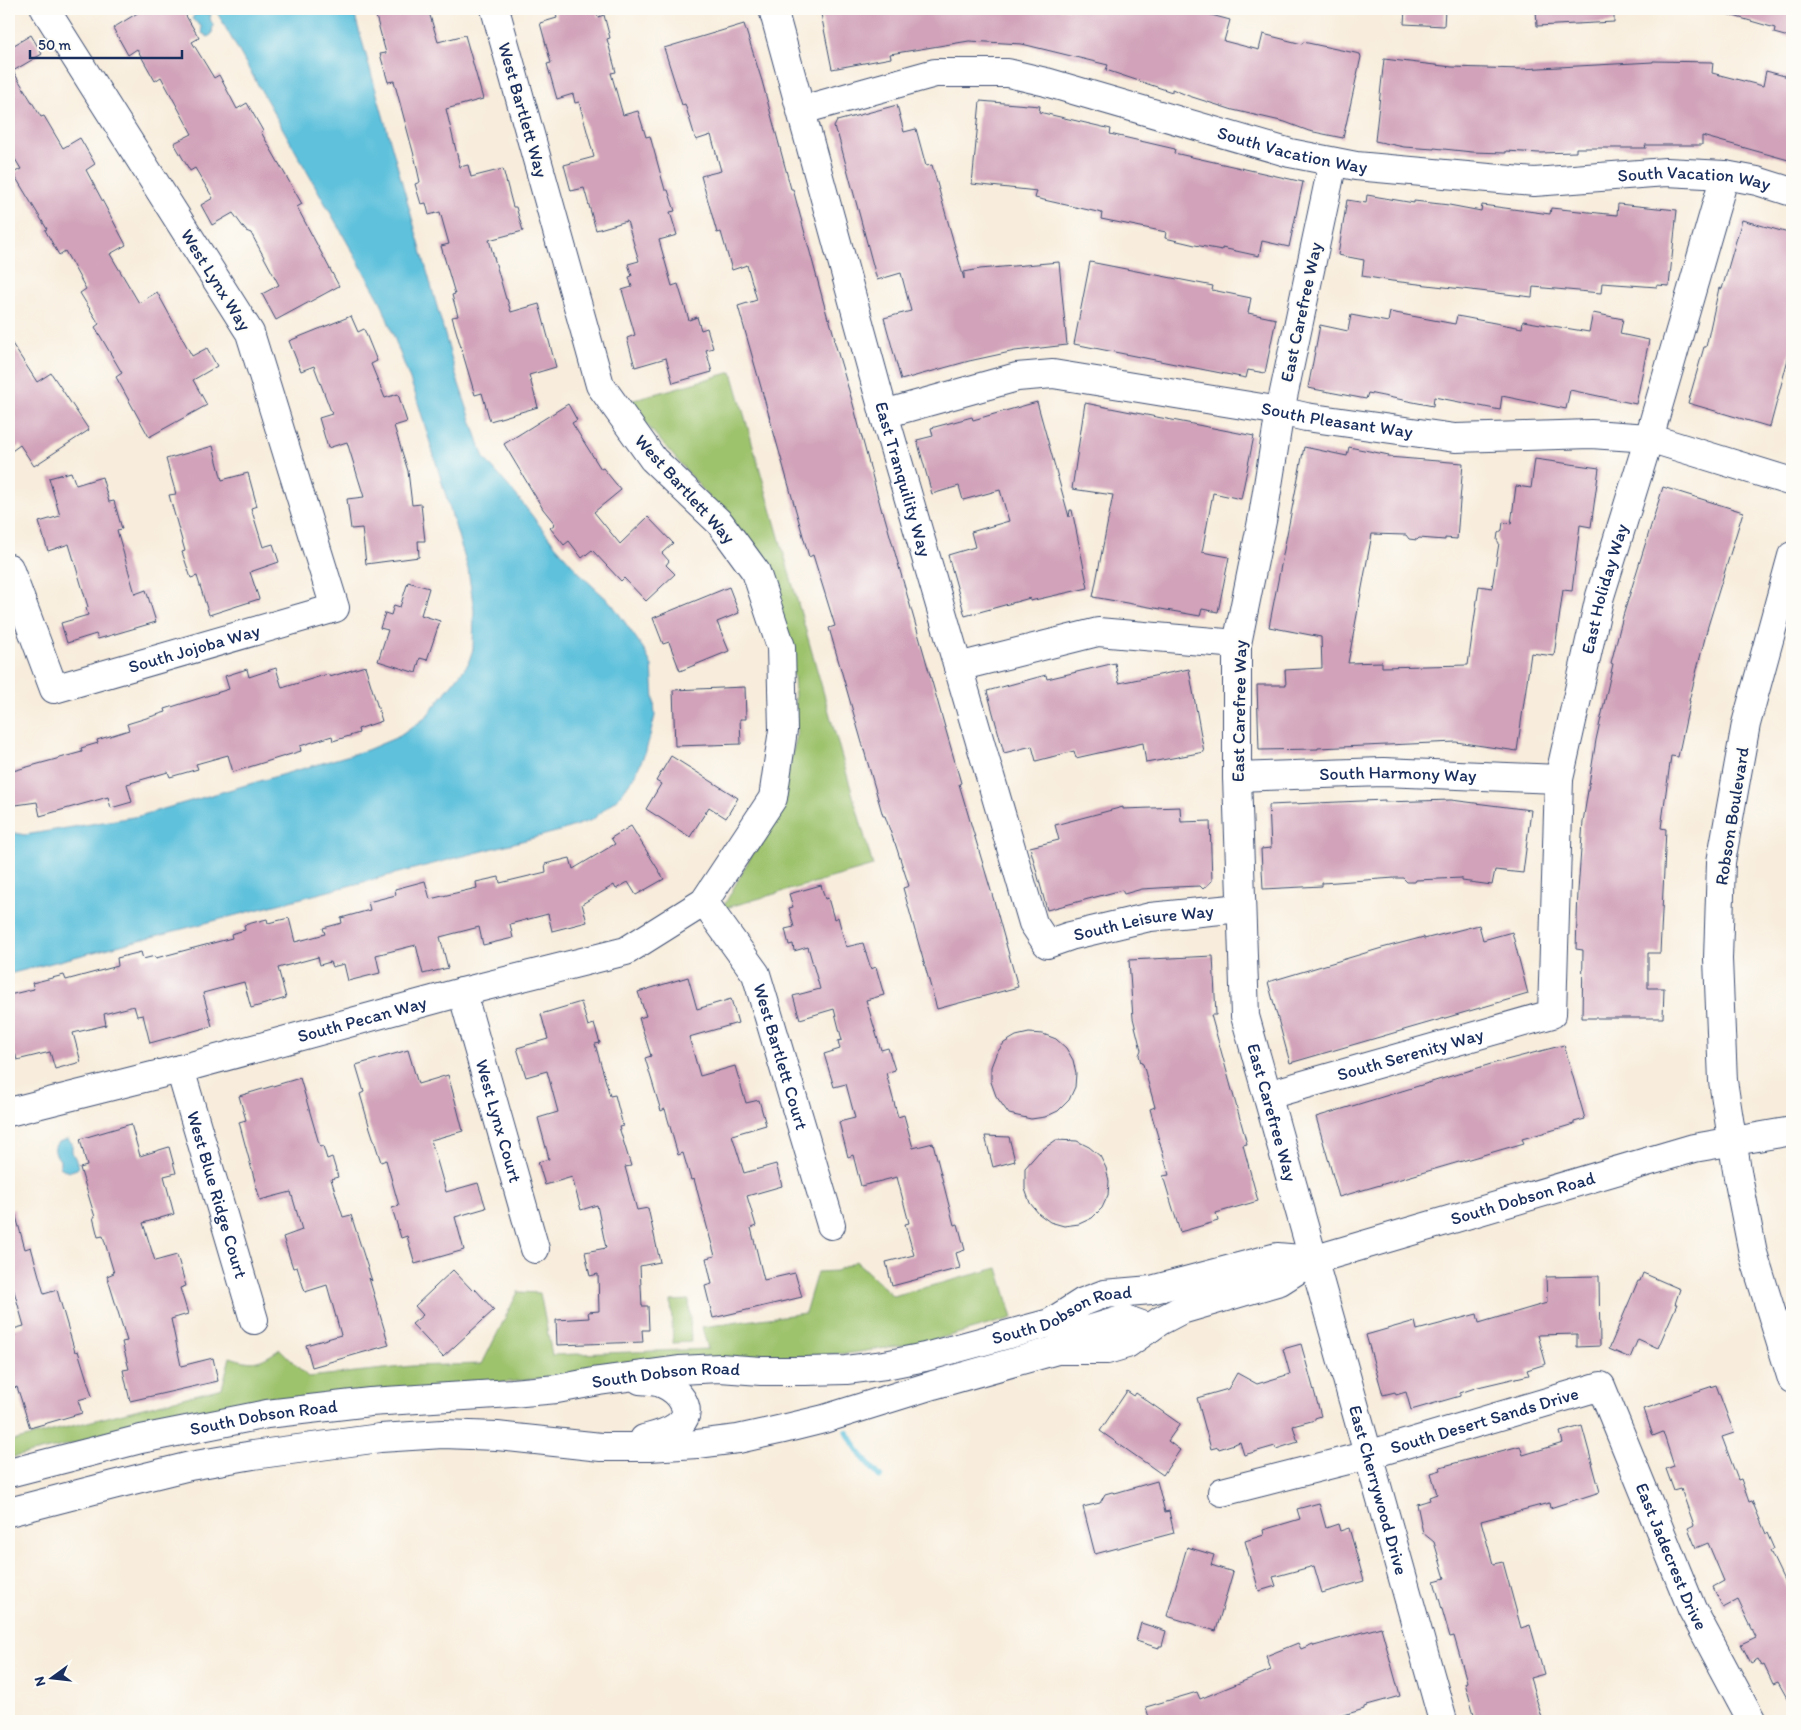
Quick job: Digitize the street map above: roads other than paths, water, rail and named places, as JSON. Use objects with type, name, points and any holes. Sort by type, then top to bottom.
[{"type":"street","name":"West Lynx Way","points":[[45,9],[250,333],[335,608]]},
{"type":"street","name":"West Bartlett Way","points":[[495,9],[600,385],[653,459],[720,523],[756,572],[782,647],[783,730],[773,798],[704,902]]},
{"type":"street","name":"East Tranquility Way","points":[[774,9],[884,414],[1032,923],[1047,944]]},
{"type":"street","name":"South Vacation Way","points":[[802,110],[935,73],[1008,73],[1046,82],[1290,153],[1356,166],[1534,182],[1666,172],[1725,175],[1757,181],[1792,192]]},
{"type":"street","name":"East Carefree Way","points":[[1313,1260],[1245,1016],[1237,777],[1237,644],[1263,516],[1280,412],[1333,162]]},
{"type":"street","name":"East Holiday Way","points":[[1552,1014],[1559,780],[1600,596],[1725,175]]},
{"type":"street","name":"South Pleasant Way","points":[[884,414],[1018,377],[1054,374],[1306,417],[1455,438],[1591,434],[1648,438],[1792,482]]},
{"type":"street","name":"Robson Boulevard","points":[[1792,556],[1746,724],[1721,862],[1718,968],[1723,1080],[1738,1177],[1753,1253],[1792,1379]]},
{"type":"street","name":"South Jojoba Way","points":[[9,568],[54,689],[335,608]]},
{"type":"street","points":[[958,667],[1098,632],[1237,644]]},
{"type":"street","name":"South Harmony Way","points":[[1237,777],[1383,772],[1559,780]]},
{"type":"street","name":"South Pecan Way","points":[[9,1112],[180,1069],[462,992],[626,951],[704,902]]},
{"type":"street","name":"West Bartlett Court","points":[[704,902],[756,974],[831,1225]]},
{"type":"street","name":"South Leisure Way","points":[[1047,944],[1070,936],[1150,917],[1241,908]]},
{"type":"street","name":"West Lynx Court","points":[[462,992],[534,1249]]},
{"type":"street","name":"South Serenity Way","points":[[1268,1094],[1552,1014]]},
{"type":"street","name":"West Blue Ridge Court","points":[[180,1069],[254,1320]]},
{"type":"street","name":"South Dobson Road","points":[[9,1512],[190,1466],[253,1455],[380,1438],[443,1434],[497,1436],[601,1446],[649,1447],[738,1439],[783,1430],[1057,1350],[1107,1350],[1127,1344],[1160,1321],[1243,1279],[1277,1257],[1313,1260],[1694,1148],[1792,1131]]},
{"type":"street","name":"East Cherrywood Drive","points":[[1313,1260],[1368,1455],[1435,1718]]},
{"type":"street","name":"South Dobson Road","points":[[9,1473],[141,1439],[267,1414],[370,1402],[521,1392],[679,1370],[720,1368],[761,1371],[805,1371],[846,1370],[885,1365],[972,1345],[1050,1323],[1083,1302],[1104,1294],[1243,1279]]},
{"type":"street","points":[[1140,1291],[1150,1328]]},
{"type":"street","points":[[1050,1323],[1057,1350]]},
{"type":"street","points":[[601,1446],[657,1436],[677,1426],[684,1419],[686,1411],[684,1401],[675,1391],[662,1383],[629,1378]]},
{"type":"street","name":"South Desert Sands Drive","points":[[1222,1492],[1368,1455],[1601,1386]]},
{"type":"street","name":"East Jadecrest Drive","points":[[1601,1386],[1692,1609],[1752,1721]]},
{"type":"water","points":[[215,9],[353,9],[458,381],[484,458],[583,577],[612,604],[643,648],[652,666],[655,716],[646,751],[635,775],[620,796],[592,820],[560,831],[9,974],[9,832],[25,835],[139,816],[367,750],[400,736],[425,718],[468,664],[473,649],[474,610],[468,569],[416,396],[381,302]]},
{"type":"water","points":[[203,10],[206,14],[211,14],[212,34],[208,37],[202,33],[201,26],[192,19],[194,15],[199,14]]},
{"type":"water","points":[[68,1139],[72,1143],[72,1152],[79,1166],[77,1169],[68,1172],[60,1167],[60,1160],[55,1149],[58,1142]]},
{"type":"waterway","points":[[847,1432],[861,1455],[880,1477]]}]
